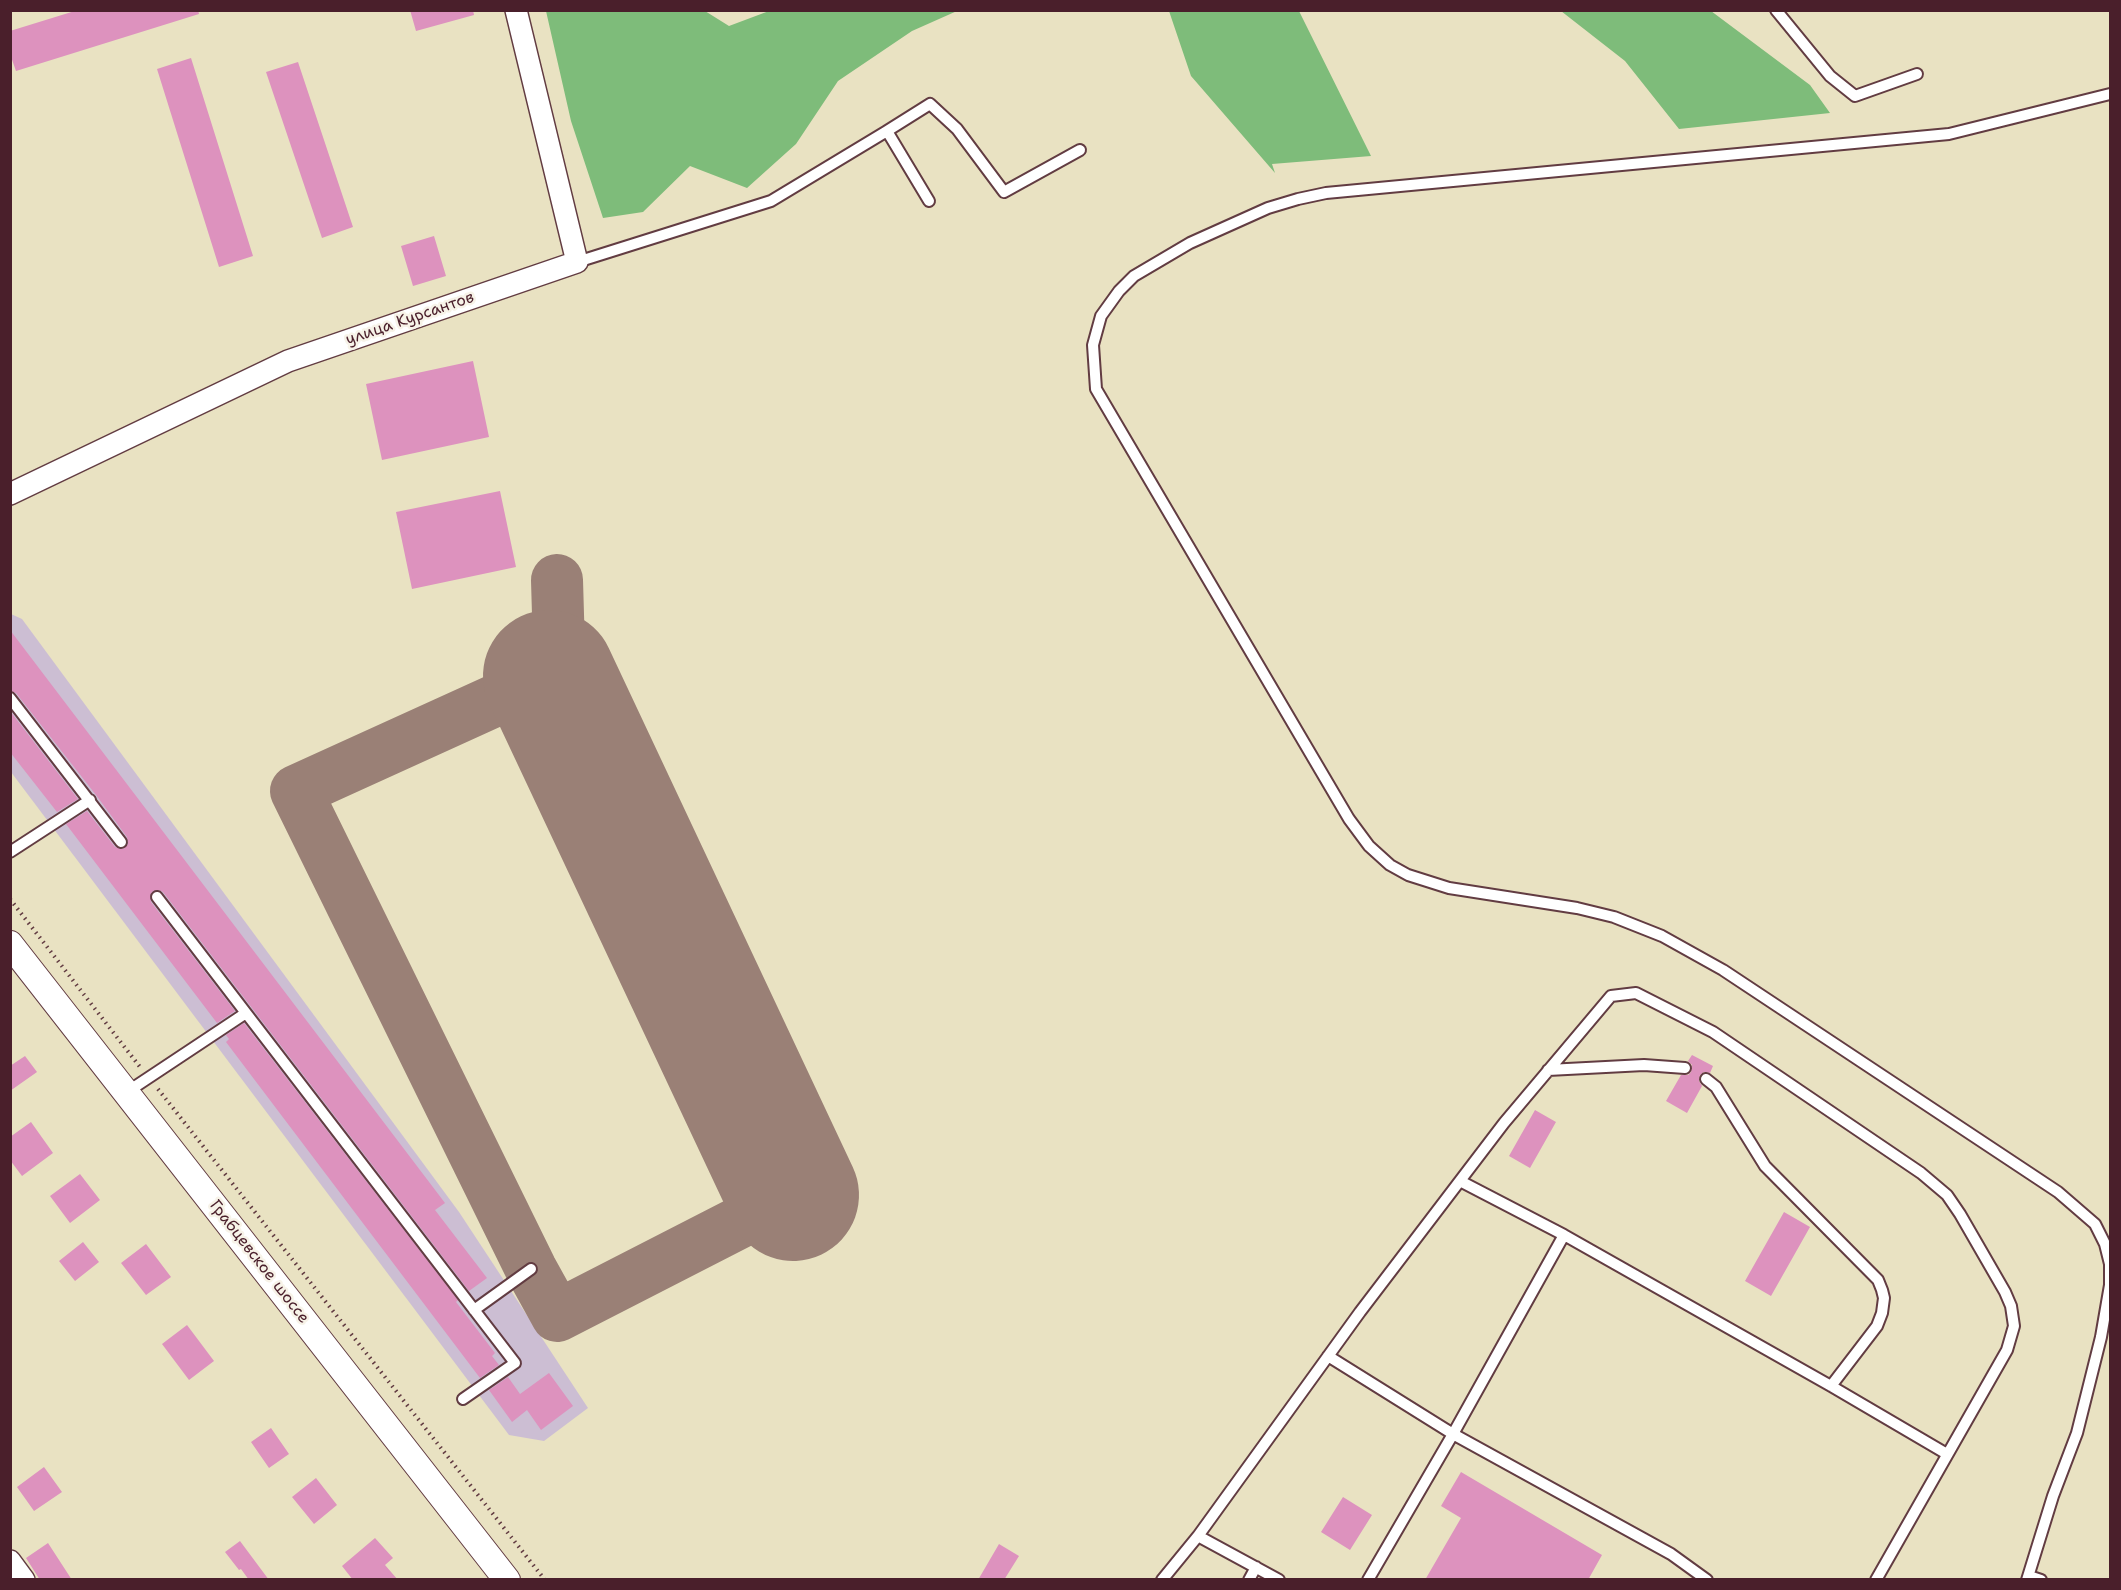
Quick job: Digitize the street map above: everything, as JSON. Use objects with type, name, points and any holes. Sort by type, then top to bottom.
[{"type":"street","points":[[516,10],[577,262]]},
{"type":"street","name":"улица Курсантов","points":[[10,494],[288,361],[577,262]]},
{"type":"street","name":"Грабцевское шоссе","points":[[10,944],[507,1580]]},
{"type":"street","points":[[10,1561],[24,1580]]},
{"type":"lane","points":[[1776,10],[1830,76],[1855,96],[1917,74]]},
{"type":"lane","points":[[2041,1580],[2028,1578],[2053,1496],[2076,1433],[2101,1337],[2110,1285],[2110,1263],[2105,1244],[2095,1224],[2058,1192],[1723,970],[1662,936],[1614,917],[1577,908],[1449,888],[1408,875],[1390,865],[1369,846],[1349,819],[1096,390],[1093,345],[1101,316],[1119,291],[1134,276],[1190,243],[1268,208],[1298,199],[1337,192],[1949,134],[2110,94]]},
{"type":"lane","points":[[577,262],[771,201],[930,104],[957,129],[1004,192],[1080,150]]},
{"type":"lane","points":[[887,131],[929,201]]},
{"type":"lane","points":[[10,698],[121,842]]},
{"type":"lane","points":[[10,852],[90,800]]},
{"type":"lane","points":[[157,897],[515,1363],[463,1399]]},
{"type":"lane","points":[[1162,1580],[1198,1536],[1328,1356],[1504,1123],[1611,996],[1636,993],[1713,1032],[1921,1173],[1947,1195],[1960,1214],[2011,1306],[2014,1326],[2007,1350],[1876,1580]]},
{"type":"lane","points":[[126,1092],[246,1013]]},
{"type":"lane","points":[[1548,1070],[1644,1065],[1685,1068]]},
{"type":"lane","points":[[1706,1079],[1716,1087],[1765,1166],[1878,1280],[1884,1298],[1877,1326],[1831,1386]]},
{"type":"lane","points":[[1460,1181],[1564,1235],[1947,1454]]},
{"type":"lane","points":[[1368,1580],[1564,1235]]},
{"type":"lane","points":[[474,1310],[531,1269]]},
{"type":"lane","points":[[1328,1356],[1453,1434],[1671,1554],[1707,1580]]},
{"type":"lane","points":[[1198,1536],[1279,1580]]},
{"type":"lane","points":[[1249,1580],[1256,1567]]},
{"type":"path","points":[[10,899],[545,1580]]},
{"type":"shaded area","points":[[11,614],[22,619],[459,1212],[588,1408],[544,1441],[509,1435],[11,772]]},
{"type":"green space","points":[[546,11],[705,11],[729,26],[769,11],[957,11],[912,31],[838,81],[796,144],[747,188],[690,166],[643,212],[603,218],[571,121]]},
{"type":"green space","points":[[1169,11],[1299,11],[1371,156],[1272,164],[1275,173],[1191,76]]},
{"type":"green space","points":[[1561,11],[1711,11],[1810,85],[1830,113],[1679,129],[1625,61]]},
{"type":"building","points":[[78,10],[198,10],[199,14],[16,71],[10,54],[10,31]]},
{"type":"building","points":[[410,10],[473,10],[474,15],[416,31]]},
{"type":"building","points":[[191,58],[253,256],[219,267],[157,69]]},
{"type":"building","points":[[298,62],[353,227],[322,238],[266,72]]},
{"type":"building","points":[[434,236],[446,276],[413,286],[401,246]]},
{"type":"building","points":[[473,361],[489,437],[382,460],[366,384]]},
{"type":"building","points":[[500,491],[516,567],[412,589],[396,512]]},
{"type":"building","points":[[10,630],[445,1203],[435,1210],[487,1278],[469,1291],[163,892],[153,891],[150,895],[151,902],[235,1011],[217,1023],[66,824],[87,811],[115,847],[123,849],[128,844],[127,837],[96,795],[16,693],[10,691]]},
{"type":"building","points":[[10,711],[78,799],[57,812],[10,752]]},
{"type":"building","points":[[244,1023],[458,1300],[456,1302],[495,1353],[492,1356],[499,1365],[480,1378],[226,1042],[229,1039],[226,1035]]},
{"type":"building","points":[[1692,1055],[1713,1066],[1710,1073],[1704,1072],[1700,1075],[1699,1081],[1702,1086],[1687,1113],[1666,1101],[1681,1075],[1688,1075],[1691,1072],[1692,1065],[1688,1061]]},
{"type":"building","points":[[25,1056],[37,1072],[10,1091],[10,1066]]},
{"type":"building","points":[[1535,1110],[1556,1122],[1530,1168],[1509,1156]]},
{"type":"building","points":[[31,1122],[53,1153],[22,1176],[10,1160],[10,1137]]},
{"type":"building","points":[[80,1174],[100,1200],[70,1223],[50,1196]]},
{"type":"building","points":[[1784,1212],[1810,1227],[1771,1296],[1745,1281]]},
{"type":"building","points":[[83,1242],[99,1262],[75,1281],[59,1261]]},
{"type":"building","points":[[146,1244],[171,1277],[146,1295],[121,1263]]},
{"type":"building","points":[[187,1325],[214,1361],[189,1380],[162,1344]]},
{"type":"building","points":[[549,1373],[573,1406],[541,1430],[527,1410],[512,1422],[489,1390],[508,1377],[520,1394]]},
{"type":"building","points":[[271,1428],[289,1454],[269,1468],[251,1442]]},
{"type":"building","points":[[44,1467],[62,1492],[34,1511],[17,1487]]},
{"type":"building","points":[[1461,1472],[1602,1555],[1588,1580],[1425,1580],[1461,1518],[1441,1506]]},
{"type":"building","points":[[316,1478],[337,1505],[314,1524],[292,1497]]},
{"type":"building","points":[[1343,1497],[1372,1515],[1350,1550],[1321,1532]]},
{"type":"building","points":[[375,1538],[393,1558],[385,1565],[398,1580],[353,1580],[342,1566]]},
{"type":"building","points":[[240,1541],[269,1580],[249,1580],[225,1552]]},
{"type":"building","points":[[48,1543],[72,1580],[40,1580],[26,1558]]},
{"type":"building","points":[[999,1544],[1019,1556],[1004,1580],[978,1580]]},
{"type":"taxiway","points":[[557,580],[559,649],[549,676],[296,791],[531,1269],[557,1316],[793,1195]]},
{"type":"runway","points":[[549,676],[793,1195]]}]
